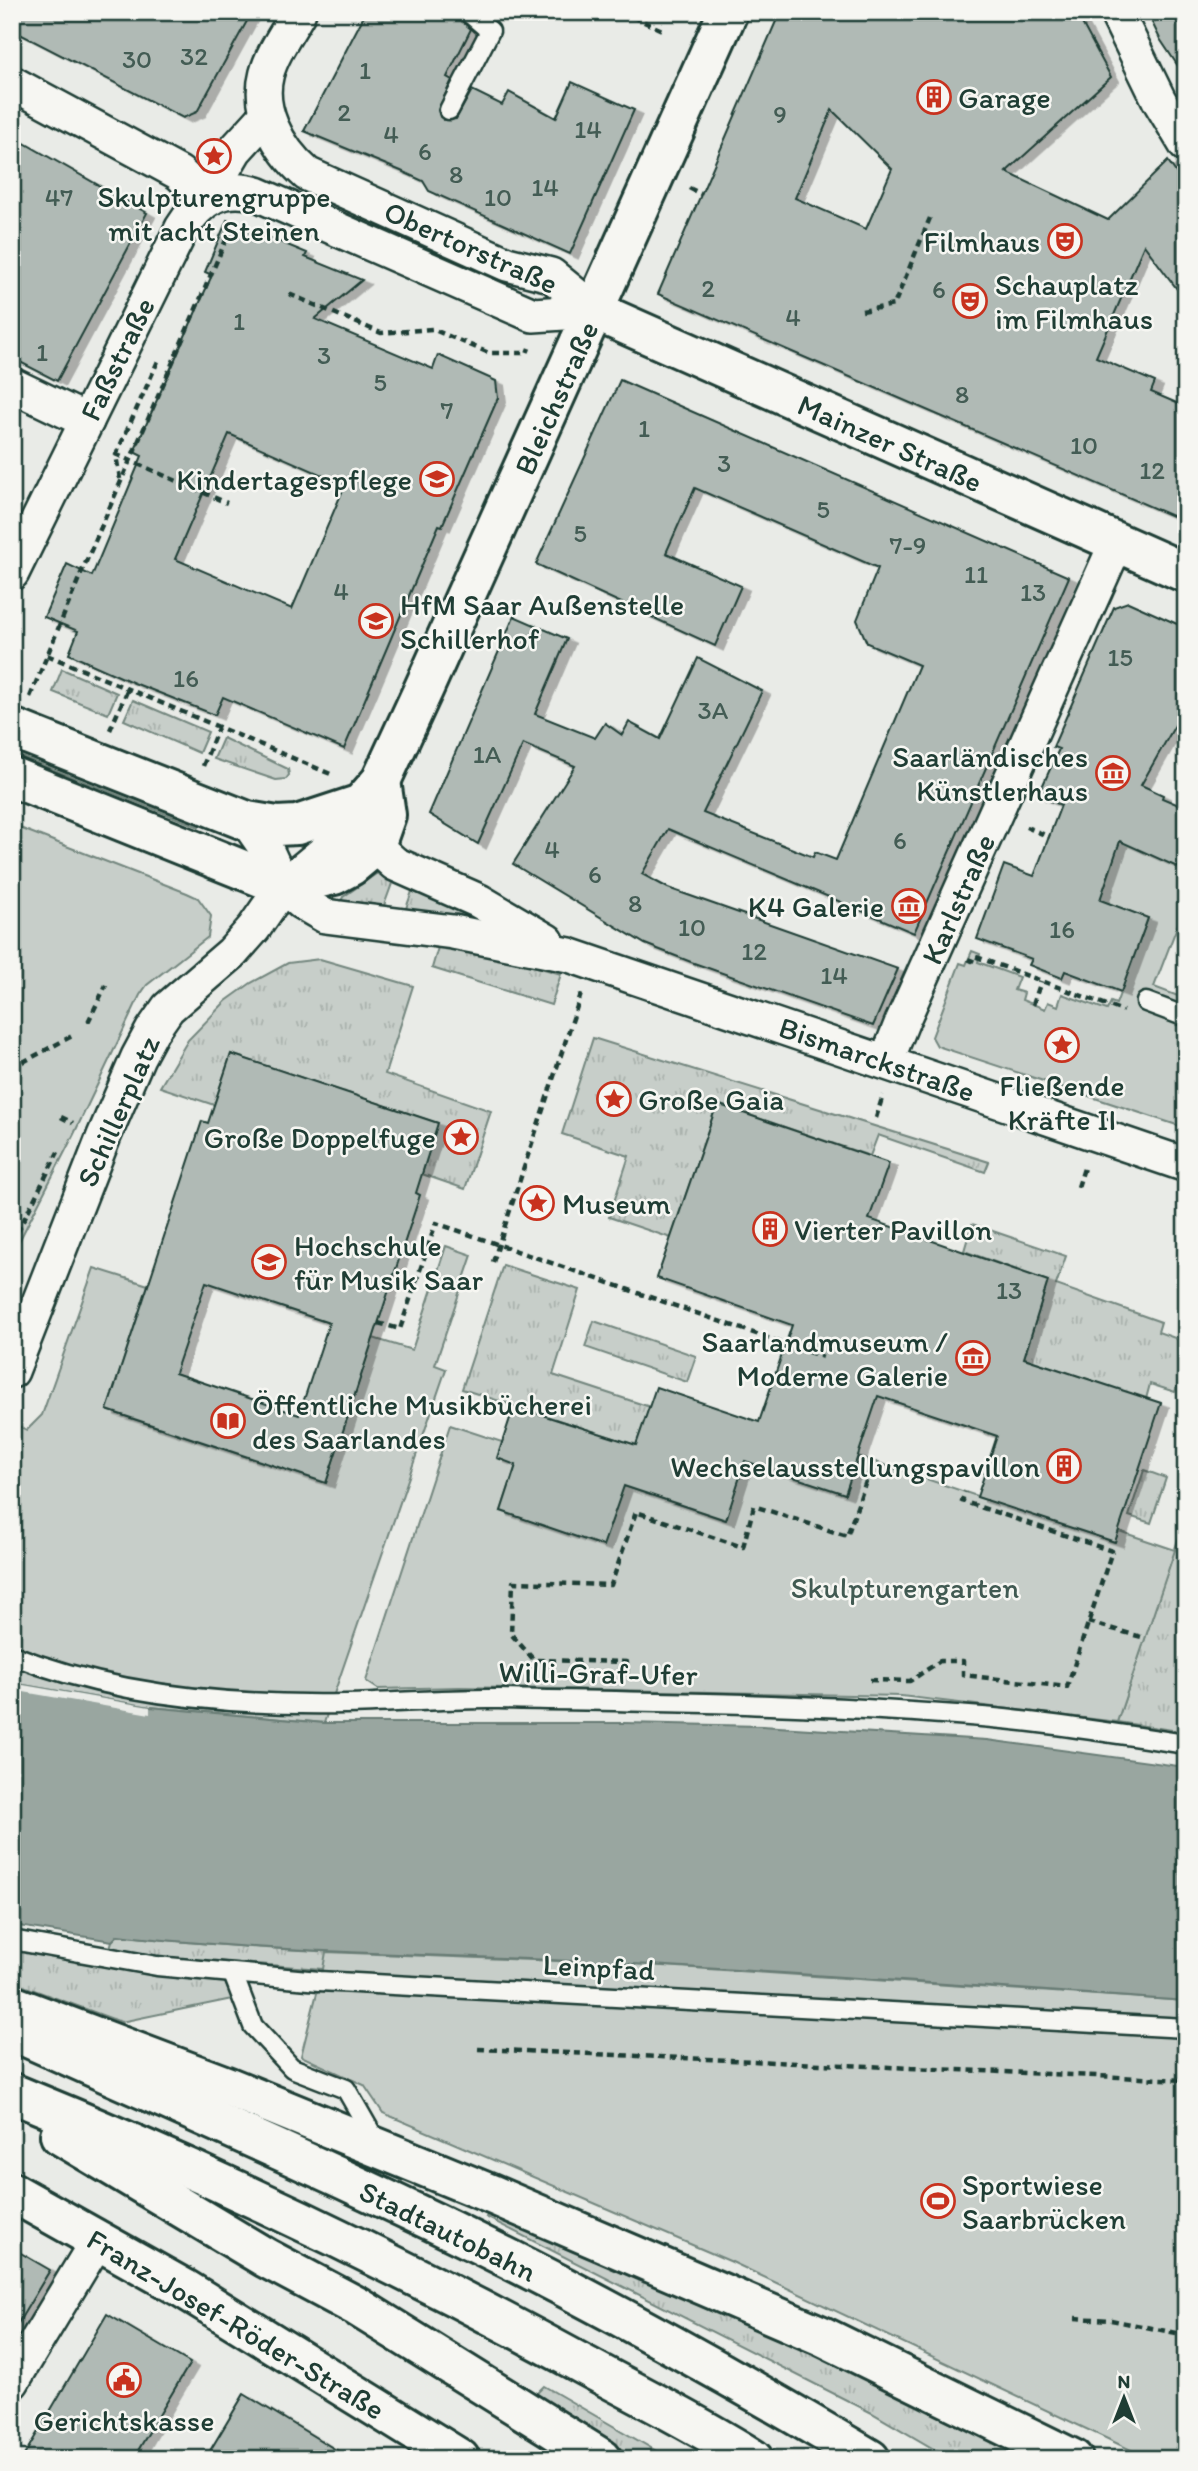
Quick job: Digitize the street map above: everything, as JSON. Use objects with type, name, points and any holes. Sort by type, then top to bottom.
[{"type":"main road","name":"Bleichstraße","points":[[371,793],[595,311],[728,12]]},
{"type":"main road","name":"Mainzer Straße","points":[[595,311],[1186,573]]},
{"type":"main road","points":[[12,777],[283,886],[334,875],[351,866],[375,846],[386,816],[371,793],[297,825],[277,826],[247,821],[21,713]]},
{"type":"main road","points":[[12,2005],[229,2087],[491,2194],[822,2336],[1073,2459]]},
{"type":"main road","name":"Stadtautobahn","points":[[12,2031],[423,2217],[553,2282],[789,2410],[870,2459]]},
{"type":"main road","name":"Stadtautobahn","points":[[12,2093],[207,2175],[380,2258],[534,2338],[753,2459]]},
{"type":"main road","points":[[12,2108],[266,2258],[358,2307],[602,2459]]},
{"type":"main road","name":"Franz-Josef-Röder-Straße","points":[[12,2192],[183,2288],[460,2459]]},
{"type":"street","points":[[267,115],[263,97],[265,77],[299,12]]},
{"type":"street","points":[[1116,12],[1159,100],[1186,145]]},
{"type":"street","points":[[12,83],[178,173],[206,199]]},
{"type":"street","name":"Faßstraße","points":[[12,573],[182,228],[192,212],[206,199],[235,150],[267,115]]},
{"type":"street","name":"Obertorstraße","points":[[267,115],[278,142],[291,160],[307,174],[507,264],[551,275],[595,311]]},
{"type":"street","name":"Obertorstraße","points":[[206,199],[222,191],[245,190],[257,194],[533,315],[595,311]]},
{"type":"street","points":[[12,385],[87,421]]},
{"type":"street","name":"Karlstraße","points":[[886,1062],[1116,544]]},
{"type":"street","name":"Schillerplatz","points":[[12,1371],[103,1136],[152,1031],[168,1008],[232,953],[254,928],[283,886],[329,848],[371,793]]},
{"type":"street","points":[[247,821],[265,846],[283,886]]},
{"type":"street","name":"Bismarckstraße","points":[[375,846],[395,864],[479,901],[569,955]]},
{"type":"street","name":"Bismarckstraße","points":[[283,886],[301,902],[325,916],[453,932],[569,955],[1186,1165]]},
{"type":"street","points":[[12,2382],[97,2241]]},
{"type":"lane","points":[[449,110],[490,31],[468,12]]},
{"type":"lane","points":[[1146,1002],[1186,1017]]},
{"type":"lane","name":"Willi-Graf-Ufer","points":[[12,1655],[55,1671],[132,1689],[268,1702],[344,1704],[468,1699],[824,1707],[958,1715],[1186,1744]]},
{"type":"lane","name":"Leinpfad","points":[[12,1940],[157,1966],[233,1975],[1186,2028]]},
{"type":"lane","points":[[233,1975],[253,2026],[292,2068],[346,2088],[380,2150]]},
{"type":"path","points":[[622,12],[662,30]]},
{"type":"path","points":[[862,311],[894,305],[930,218]]},
{"type":"path","points":[[21,713],[121,481],[127,460],[234,222]]},
{"type":"path","points":[[289,294],[381,333],[432,329],[489,352],[527,353],[530,344]]},
{"type":"path","points":[[116,455],[121,481]]},
{"type":"path","points":[[127,460],[227,503]]},
{"type":"path","points":[[47,655],[333,775]]},
{"type":"path","points":[[109,732],[128,689]]},
{"type":"path","points":[[202,769],[218,728]]},
{"type":"path","points":[[969,960],[972,961],[974,956],[1109,1007]]},
{"type":"path","points":[[1033,1005],[1041,981]]},
{"type":"path","points":[[88,1022],[106,985]]},
{"type":"path","points":[[493,1262],[583,988]]},
{"type":"path","points":[[12,1068],[72,1036]]},
{"type":"path","points":[[12,1243],[42,1183]]},
{"type":"path","points":[[378,1323],[400,1329],[436,1223],[823,1357]]},
{"type":"path","points":[[640,1675],[626,1675],[626,1662],[534,1660],[511,1634],[513,1582],[611,1585],[636,1512],[743,1547],[754,1506],[848,1536],[873,1461]]},
{"type":"path","points":[[870,1680],[910,1681],[940,1661],[963,1661],[963,1675],[1067,1687],[1112,1551],[962,1501],[965,1492]]},
{"type":"path","points":[[1088,1622],[1145,1638]]},
{"type":"path","points":[[478,2049],[1186,2080]]},
{"type":"path","points":[[1075,2318],[1111,2320],[1186,2334]]},
{"type":"green space","points":[[62,669],[117,693],[108,714],[53,692]]},
{"type":"green space","points":[[133,700],[208,732],[199,753],[124,720]]},
{"type":"green space","points":[[223,738],[288,769],[289,775],[286,779],[276,780],[214,759]]},
{"type":"green space","points":[[12,739],[203,817],[199,827],[12,753]]},
{"type":"green space","points":[[1095,820],[1186,871],[1186,903],[1154,987],[1186,999],[1186,1128],[937,1046],[932,1037],[960,963],[966,965],[972,951],[980,954],[978,962],[1019,977],[1014,990],[1024,993],[1022,1000],[1045,1009],[1048,1002],[1058,1006],[1062,994],[1107,1010],[1111,1002],[1116,1004],[1148,918],[1092,897],[1106,883],[1113,863]]},
{"type":"green space","points":[[12,825],[198,898],[211,916],[208,937],[147,985],[140,995],[74,1134],[12,1255]]},
{"type":"green space","points":[[382,873],[394,878],[382,911],[343,905],[343,897],[376,874]]},
{"type":"green space","points":[[414,886],[489,923],[404,914]]},
{"type":"green space","points":[[439,944],[496,955],[561,974],[551,1005],[432,968]]},
{"type":"green space","points":[[320,959],[413,986],[385,1074],[491,1111],[465,1189],[422,1174],[437,1123],[231,1054],[214,1105],[160,1087],[188,1040],[226,1001],[251,983],[288,963]]},
{"type":"green space","points":[[593,1038],[989,1162],[985,1172],[878,1135],[870,1156],[717,1104],[671,1238],[609,1217],[629,1156],[562,1134]]},
{"type":"green space","points":[[972,1224],[1066,1256],[1056,1285],[1161,1322],[1158,1332],[1186,1342],[1186,1362],[1175,1392],[1150,1384],[1146,1399],[1024,1358],[1048,1281],[964,1251]]},
{"type":"green space","points":[[446,1246],[472,1255],[435,1365],[446,1369],[324,1723],[150,1707],[12,1683],[12,1423],[27,1430],[42,1415],[94,1268],[148,1285],[107,1410],[326,1483],[373,1338],[412,1350]]},
{"type":"green space","points":[[503,1265],[580,1290],[553,1375],[650,1407],[636,1445],[462,1389]]},
{"type":"green space","points":[[594,1321],[696,1356],[687,1382],[585,1347]]},
{"type":"green space","name":"Skulpturengarten","points":[[450,1425],[502,1442],[516,1465],[501,1511],[624,1486],[725,1520],[745,1461],[845,1494],[858,1456],[1114,1542],[1119,1531],[1175,1550],[1117,1722],[901,1696],[460,1687],[378,1689],[366,1681]]},
{"type":"green space","points":[[1144,1470],[1166,1478],[1151,1523],[1129,1516]]},
{"type":"green space","points":[[1186,1516],[1186,1732],[1117,1722]]},
{"type":"green space","points":[[118,1935],[310,1951],[681,1966],[1033,1990],[323,1969],[159,1957],[110,1948]]},
{"type":"green space","points":[[12,1950],[154,1975],[225,1982],[232,1999],[121,2022],[12,1982]]},
{"type":"green space","points":[[326,1952],[633,1964],[1186,2001],[1186,2459],[1150,2459],[732,2262],[383,2113],[364,2085],[301,2056]]},
{"type":"green space","points":[[491,2209],[755,2322],[1034,2459],[951,2459],[872,2413],[486,2217]]},
{"type":"green space","points":[[544,2386],[670,2459],[637,2459],[536,2394]]},
{"type":"shaded area","points":[[12,1683],[150,1707],[324,1723],[762,1726],[987,1740],[1186,1767],[1186,2001],[702,1968],[247,1947],[118,1935],[112,1941],[12,1925]]},
{"type":"pier","points":[[12,1683],[150,1707],[150,1714],[12,1690]]},
{"type":"building","points":[[12,12],[252,12],[197,112],[183,118],[12,30]]},
{"type":"building","points":[[366,12],[457,12],[460,20],[471,29],[447,77],[452,80],[438,110],[444,120],[456,119],[472,90],[502,105],[509,92],[556,118],[572,82],[634,110],[570,254],[429,191],[423,181],[304,131]]},
{"type":"building","points":[[780,12],[1076,12],[1111,77],[1006,172],[1108,220],[1168,161],[1186,187],[1186,301],[1144,245],[1096,357],[1155,382],[1151,392],[1186,407],[1186,522],[658,294]],"holes":[[[832,110],[892,169],[866,229],[795,198]]]},
{"type":"building","points":[[1147,12],[1186,12],[1186,78],[1160,39]]},
{"type":"building","points":[[12,136],[147,213],[57,381],[12,358]]},
{"type":"building","points":[[227,220],[307,253],[305,257],[362,280],[315,319],[433,369],[438,355],[496,381],[498,398],[442,526],[439,525],[344,749],[223,697],[215,715],[134,683],[69,654],[78,631],[44,617],[67,564],[92,576],[142,456],[134,452],[212,275],[205,272]],"holes":[[[229,434],[345,485],[292,609],[175,559]]]},
{"type":"building","points":[[620,380],[1069,577],[914,933],[668,829],[642,874],[668,888],[898,969],[873,1026],[645,944],[513,864],[575,766],[523,744],[478,844],[429,814],[514,616],[567,639],[535,714],[595,738],[605,723],[622,735],[629,722],[660,739],[698,658],[762,691],[703,813],[813,857],[815,852],[836,860],[919,665],[867,643],[857,620],[878,568],[695,488],[666,553],[741,586],[715,646],[536,564]]},
{"type":"building","points":[[1128,602],[1186,628],[1186,706],[1141,785],[1186,808],[1186,871],[1120,841],[1100,900],[1148,918],[1121,992],[1065,971],[1062,978],[1029,965],[1032,959],[977,939],[1004,865],[1034,876],[1061,805],[1038,796],[1059,749],[1053,747],[1114,607]]},
{"type":"building","name":"Hochschule für Musik Saar","points":[[231,1054],[438,1123],[416,1193],[420,1195],[326,1483],[107,1410],[202,1121],[208,1123]],"holes":[[[206,1282],[329,1323],[299,1415],[175,1373]]]},
{"type":"building","points":[[717,1104],[889,1163],[869,1219],[1048,1281],[1024,1358],[1161,1403],[1115,1542],[977,1497],[997,1436],[878,1396],[845,1494],[745,1461],[726,1520],[624,1486],[603,1546],[501,1511],[516,1465],[497,1458],[514,1406],[636,1445],[656,1387],[759,1422],[792,1325],[657,1278]]},
{"type":"building","points":[[12,2248],[50,2270],[12,2333]]},
{"type":"building","name":"Gerichtskasse","points":[[107,2314],[190,2363],[133,2459],[22,2459]]},
{"type":"building","points":[[244,2394],[351,2459],[205,2459]]},
{"type":"place","name":"Garage","points":[[934,97]]},
{"type":"place","name":"Skulpturengruppe mit acht Steinen","points":[[214,156]]},
{"type":"place","name":"Filmhaus","points":[[1065,241]]},
{"type":"place","name":"Schauplatz im Filmhaus","points":[[970,301]]},
{"type":"place","name":"Kindertagespflege","points":[[437,479]]},
{"type":"place","name":"HfM Saar Außenstelle Schillerhof","points":[[376,621]]},
{"type":"place","name":"Saarländisches Künstlerhaus","points":[[1113,773]]},
{"type":"place","name":"K4 Galerie","points":[[909,906]]},
{"type":"place","name":"Fließende Kräfte II","points":[[1062,1045]]},
{"type":"place","name":"Große Gaia","points":[[614,1099]]},
{"type":"place","name":"Große Doppelfuge","points":[[461,1137]]},
{"type":"place","name":"Museum","points":[[537,1203]]},
{"type":"place","name":"Vierter Pavillon","points":[[770,1229]]},
{"type":"place","name":"Hochschule für Musik Saar","points":[[269,1262]]},
{"type":"place","name":"Saarlandmuseum / Moderne Galerie","points":[[973,1358]]},
{"type":"place","name":"Öffentliche Musikbücherei des Saarlandes","points":[[228,1421]]},
{"type":"place","name":"Wechselausstellungspavillon","points":[[1064,1466]]},
{"type":"place","name":"Sportwiese Saarbrücken","points":[[938,2201]]},
{"type":"place","name":"Gerichtskasse","points":[[124,2380]]}]
